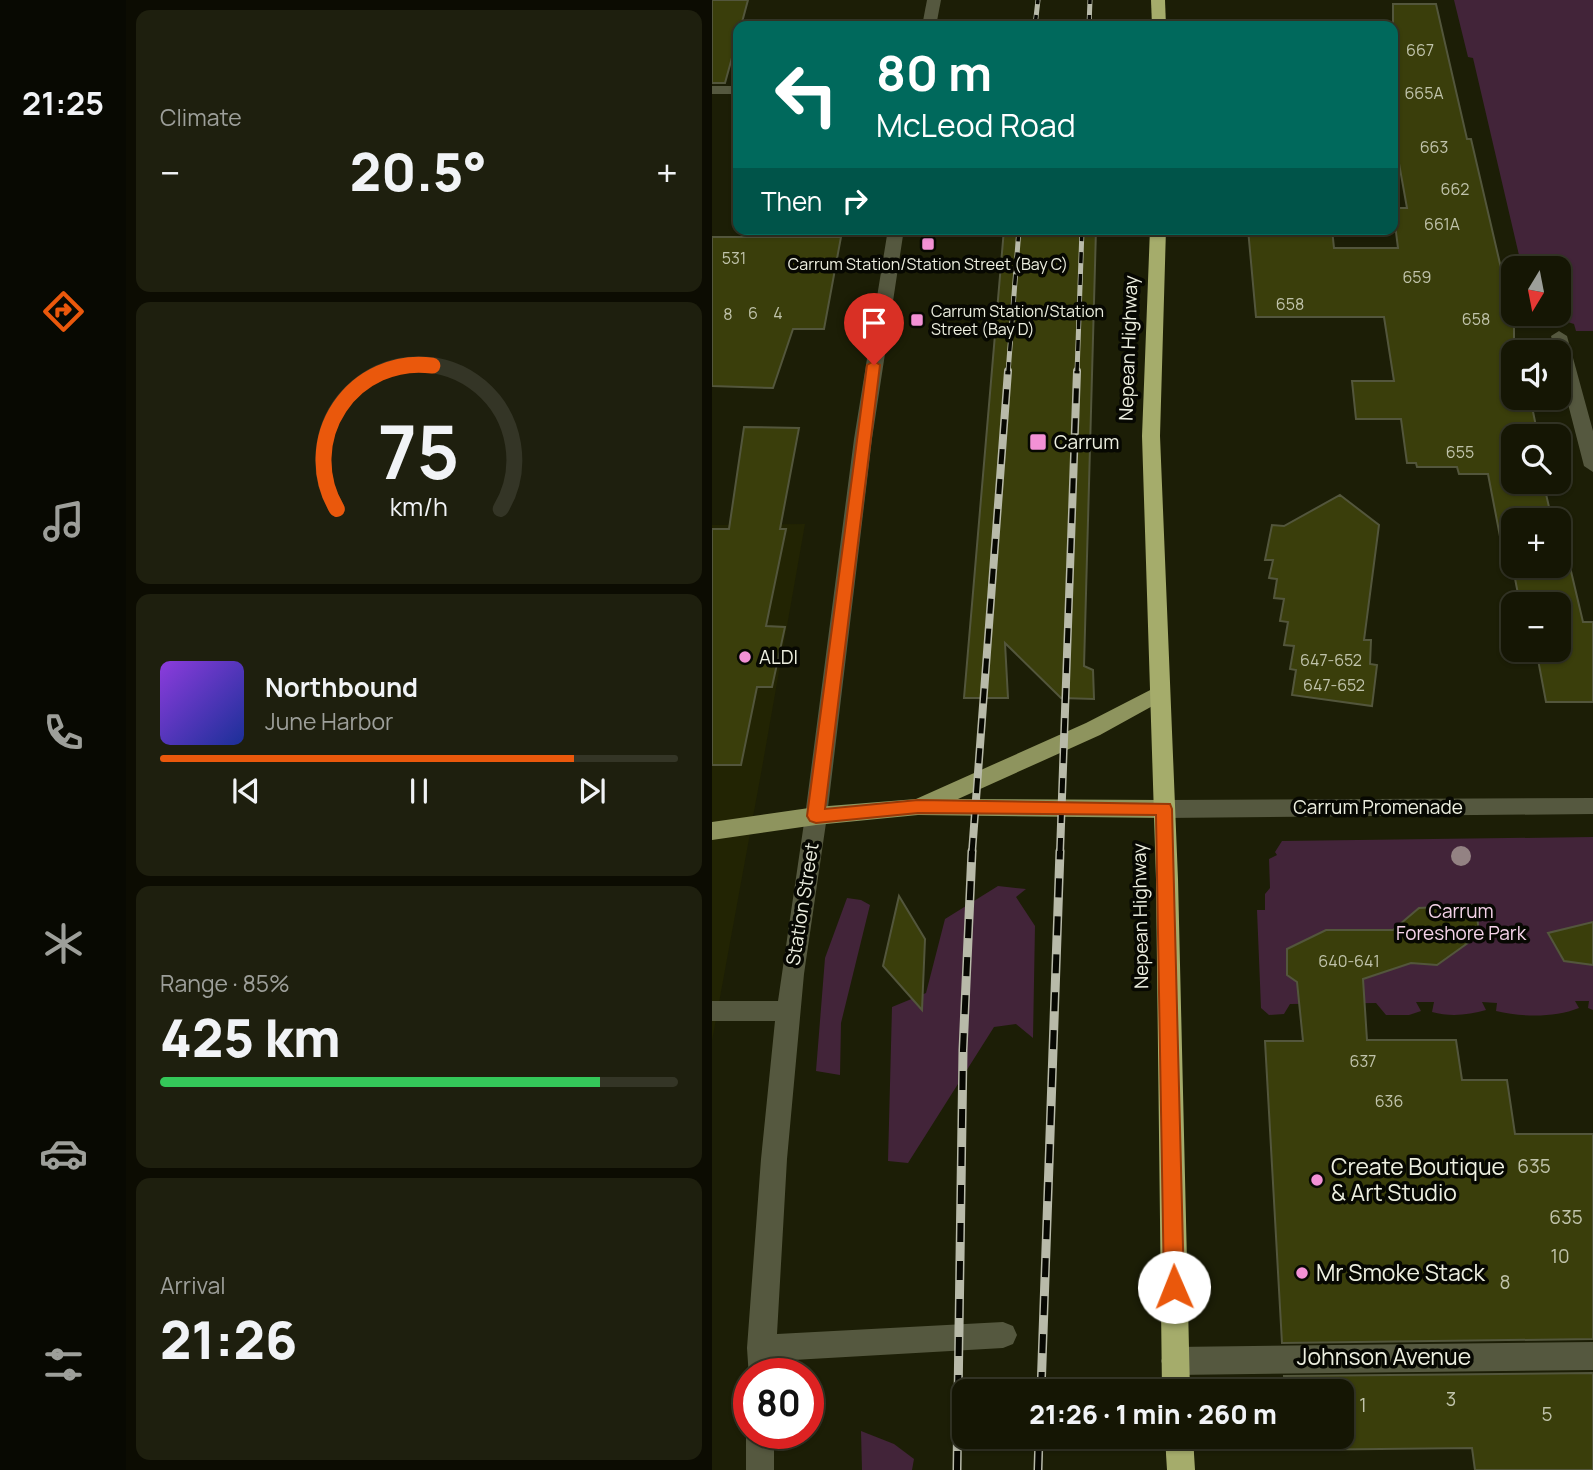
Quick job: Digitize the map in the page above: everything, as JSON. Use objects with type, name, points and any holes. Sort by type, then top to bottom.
[{"type":"highway","points":[[1158,0],[1158,21]]},
{"type":"highway","name":"Nepean Highway","points":[[1158,235],[1151,436],[1164,809],[1176,1379]]},
{"type":"highway","points":[[1180,1449],[1181,1470]]},
{"type":"main road","points":[[918,807],[1092,729],[1160,693]]},
{"type":"main road","points":[[712,831],[816,816],[918,807],[1164,809]]},
{"type":"street","points":[[930,21],[934,0]]},
{"type":"street","points":[[712,90],[733,90]]},
{"type":"street","name":"Station Street","points":[[761,1358],[788,1011],[816,816],[863,439],[895,235]]},
{"type":"street","points":[[1559,336],[1593,466]]},
{"type":"street","name":"Carrum Promenade","points":[[1164,809],[1593,806]]},
{"type":"street","points":[[712,1011],[788,1011]]},
{"type":"street","points":[[789,1358],[1003,1335]]},
{"type":"street","name":"Johnson Avenue","points":[[1175,1361],[1593,1356]]},
{"type":"street","points":[[760,1449],[760,1470]]},
{"type":"shaded area","points":[[805,524],[762,768],[712,1041],[712,525]]},
{"type":"green space","points":[[1454,0],[1593,0],[1593,331],[1576,331],[1571,323],[1571,256],[1519,256],[1473,58],[1468,57]]},
{"type":"green space","name":"Carrum Foreshore Park","points":[[1593,837],[1593,1010],[1588,1008],[1589,1001],[1575,1001],[1579,1008],[1559,1014],[1538,1015],[1496,1011],[1497,1003],[1482,1002],[1486,1010],[1459,1015],[1432,1012],[1434,1002],[1416,1002],[1421,1011],[1409,1015],[1386,1015],[1376,1003],[1290,1004],[1284,1014],[1269,1015],[1261,1008],[1257,910],[1265,910],[1265,894],[1270,888],[1269,859],[1277,855],[1275,852],[1282,841]]},
{"type":"green space","points":[[998,886],[1026,889],[1016,897],[1035,926],[1033,1038],[1016,1024],[994,1027],[908,1163],[888,1161],[892,1007],[926,993],[945,919]]},
{"type":"green space","points":[[847,898],[861,900],[870,905],[841,1023],[840,1075],[816,1071],[825,958]]},
{"type":"green space","points":[[861,1431],[894,1444],[914,1459],[912,1470],[862,1470]]},
{"type":"building","points":[[712,0],[748,0],[742,21],[733,21],[733,54],[725,83],[712,83]]},
{"type":"building","points":[[1393,4],[1436,4],[1467,139],[1471,139],[1501,268],[1501,326],[1514,326],[1514,340],[1501,340],[1501,410],[1533,410],[1536,424],[1501,424],[1501,494],[1546,494],[1549,508],[1501,508],[1501,542],[1488,474],[1459,474],[1457,467],[1417,467],[1416,463],[1407,463],[1401,419],[1356,419],[1352,381],[1394,381],[1384,317],[1256,317],[1249,235],[1333,235],[1334,248],[1398,248],[1398,208],[1407,208],[1398,158],[1398,21],[1393,21]]},
{"type":"building","name":"Carrum","points":[[1003,235],[1096,235],[1084,666],[1093,670],[1094,699],[1061,698],[1005,643],[1008,698],[964,698]]},
{"type":"building","points":[[712,237],[841,237],[824,329],[793,329],[773,388],[712,386]]},
{"type":"building","name":"ALDI","points":[[744,427],[799,428],[780,529],[786,529],[766,626],[785,627],[772,687],[757,687],[741,765],[712,765],[712,529],[729,529]]},
{"type":"building","points":[[1340,495],[1379,525],[1364,640],[1371,640],[1370,664],[1377,665],[1372,706],[1292,695],[1296,670],[1290,669],[1294,646],[1284,645],[1288,622],[1280,621],[1284,599],[1274,598],[1277,579],[1269,578],[1273,560],[1265,560],[1272,525],[1284,526]]},
{"type":"building","points":[[1571,571],[1583,622],[1593,622],[1593,702],[1546,702],[1538,662],[1571,662],[1571,592],[1518,592],[1515,578],[1571,578]]},
{"type":"building","points":[[899,896],[925,939],[922,1010],[883,966]]},
{"type":"building","points":[[1476,905],[1479,935],[1437,965],[1411,963],[1363,979],[1367,1040],[1456,1040],[1462,1080],[1507,1080],[1515,1134],[1593,1134],[1593,1339],[1282,1343],[1265,1041],[1303,1041],[1297,982],[1287,975],[1287,949],[1326,930],[1393,930],[1419,908]]},
{"type":"building","points":[[1593,922],[1593,965],[1564,961],[1548,933]]},
{"type":"building","points":[[1593,1373],[1593,1470],[1475,1470],[1472,1448],[1289,1450],[1354,1449],[1354,1379],[1284,1379],[1284,1376]]},
{"type":"railway","points":[[1036,21],[1038,0]]},
{"type":"railway","points":[[1089,21],[1090,0]]},
{"type":"railway","points":[[1008,373],[1019,235]]},
{"type":"railway","points":[[1077,373],[1082,235]]},
{"type":"railway","points":[[972,853],[1008,371]]},
{"type":"railway","points":[[1060,853],[1077,371]]},
{"type":"railway","points":[[957,1470],[963,1050],[972,851]]},
{"type":"railway","points":[[1041,1379],[1060,851]]},
{"type":"railway","points":[[1038,1470],[1039,1449]]},
{"type":"place","name":"Carrum Station/Station Street (Bay C)","points":[[928,244]]},
{"type":"place","name":"Carrum Station/Station Street (Bay D)","points":[[917,320]]},
{"type":"place","name":"Carrum","points":[[1038,442]]},
{"type":"place","name":"ALDI","points":[[745,657]]},
{"type":"place","name":"Create Boutique & Art Studio","points":[[1317,1180]]},
{"type":"place","name":"Mr Smoke Stack","points":[[1302,1273]]},
{"type":"route","points":[[874,365],[816,816],[918,807],[1164,809],[1174,1287]]}]
